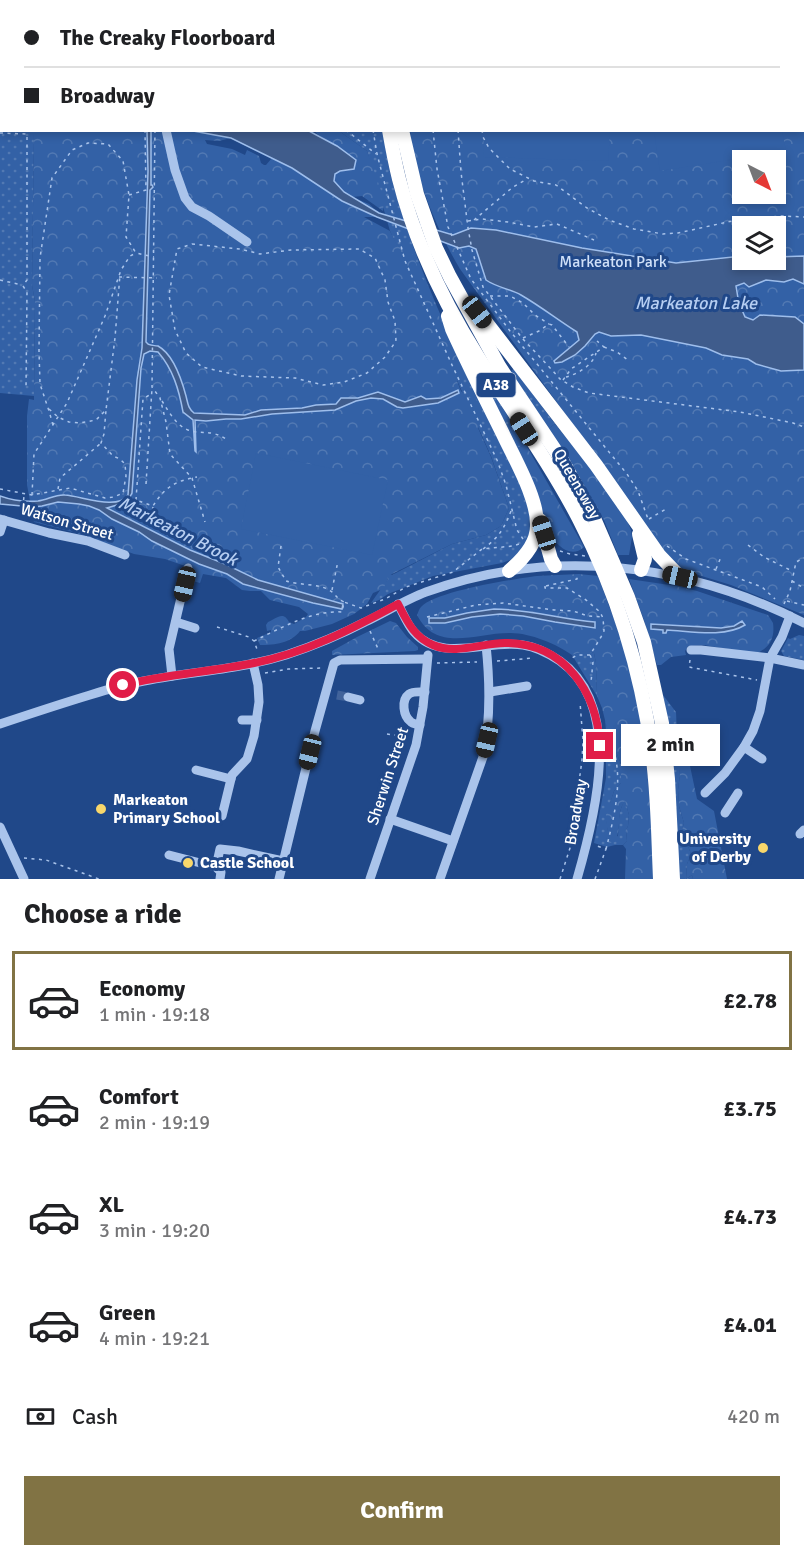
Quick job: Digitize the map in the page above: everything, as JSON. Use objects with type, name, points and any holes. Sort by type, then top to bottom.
[{"type":"highway","name":"Queensway","points":[[389,132],[399,179],[419,241],[578,489],[606,543],[628,597],[644,642],[662,723],[668,779],[673,879]]},
{"type":"highway","name":"Queensway","points":[[402,132],[410,170],[436,248],[443,280],[477,355],[579,518],[616,600],[634,658],[648,726],[655,783],[660,879]]},
{"type":"highway","points":[[443,280],[452,329],[517,464],[536,509],[555,566]]},
{"type":"highway","points":[[443,280],[597,465],[659,555],[680,577]]},
{"type":"highway","points":[[509,571],[520,562],[535,538],[536,509]]},
{"type":"highway","points":[[634,520],[645,560],[637,569]]},
{"type":"street","points":[[166,132],[175,170],[185,198],[192,207],[247,242]]},
{"type":"street","points":[[0,532],[2,519]]},
{"type":"street","name":"Watson Street","points":[[2,519],[49,533],[88,541],[125,555]]},
{"type":"street","points":[[0,724],[136,682],[254,668],[366,622],[398,604],[452,583],[509,571],[579,562],[680,577],[730,592],[804,623]]},
{"type":"street","points":[[172,676],[169,649],[188,568]]},
{"type":"street","points":[[398,604],[413,630],[421,639],[432,645]]},
{"type":"street","points":[[705,793],[725,773],[753,731],[760,711],[771,658],[790,616]]},
{"type":"street","points":[[176,622],[195,628]]},
{"type":"street","name":"Broadway","points":[[432,645],[446,648],[504,643],[523,645],[544,651],[561,662],[573,672],[581,684],[589,698],[597,722],[600,755],[587,843],[577,879]]},
{"type":"street","name":"Sherwin Street","points":[[370,879],[417,739],[427,659],[432,645]]},
{"type":"street","points":[[440,879],[487,740],[489,692],[486,645]]},
{"type":"street","points":[[691,650],[771,658],[804,665]]},
{"type":"street","points":[[279,879],[334,663],[340,660],[427,659]]},
{"type":"street","points":[[222,816],[232,775],[247,759],[257,720],[259,702],[254,668]]},
{"type":"street","points":[[489,692],[527,686]]},
{"type":"street","points":[[420,725],[408,719],[404,705],[408,694],[424,692]]},
{"type":"street","points":[[326,693],[337,695]]},
{"type":"street","points":[[348,697],[360,700]]},
{"type":"street","points":[[242,720],[257,720]]},
{"type":"street","points":[[744,747],[762,759]]},
{"type":"street","points":[[196,770],[231,779]]},
{"type":"street","points":[[725,813],[738,793]]},
{"type":"street","points":[[390,819],[453,841]]},
{"type":"street","points":[[0,827],[24,879]]},
{"type":"street","points":[[216,867],[220,849],[283,861]]},
{"type":"street","points":[[169,855],[216,867],[221,873],[220,879]]},
{"type":"path","points":[[129,195],[146,189],[145,132]]},
{"type":"path","points":[[146,484],[152,387],[155,132]]},
{"type":"path","points":[[349,132],[377,154]]},
{"type":"path","points":[[373,132],[405,261],[497,460],[519,534],[524,540],[513,546],[482,549]]},
{"type":"path","points":[[433,132],[437,169],[448,227],[471,279],[510,331],[627,474],[638,491],[649,520],[666,509]]},
{"type":"path","points":[[458,132],[471,250],[483,286],[522,338],[561,380],[589,393],[740,412],[804,427]]},
{"type":"path","points":[[482,132],[489,148],[510,169],[527,178],[556,185],[609,220],[648,232],[678,233],[741,219],[804,217]]},
{"type":"path","points":[[0,133],[27,135],[27,280],[23,285]]},
{"type":"path","points":[[53,425],[39,384],[40,258],[52,178],[72,150],[88,143],[108,144],[123,161],[129,195],[126,237],[136,253]]},
{"type":"path","points":[[473,220],[527,178]]},
{"type":"path","points":[[467,222],[482,219],[534,227],[557,224],[594,240]]},
{"type":"path","points":[[192,244],[240,249],[260,254],[291,250],[359,249],[375,258],[385,280],[388,302],[395,321],[396,341],[385,357],[367,373],[344,382],[323,385],[295,378],[241,376],[202,368],[186,353],[175,330],[169,295],[177,249],[192,244]]},
{"type":"path","points":[[32,495],[34,454],[67,403],[88,358],[121,270],[130,256],[136,253],[154,257]]},
{"type":"path","points":[[119,277],[154,278]]},
{"type":"path","points":[[58,490],[60,478],[101,443],[104,434],[115,338],[119,277]]},
{"type":"path","points":[[0,280],[23,285],[27,292],[26,389]]},
{"type":"path","points":[[490,296],[510,296],[523,303],[535,315],[552,325],[569,347]]},
{"type":"path","points":[[522,338],[549,324]]},
{"type":"path","points":[[597,341],[628,360]]},
{"type":"path","points":[[566,377],[571,369],[604,347]]},
{"type":"path","points":[[561,380],[585,368],[594,360],[597,352]]},
{"type":"path","points":[[152,387],[173,419],[188,430],[216,433],[226,439]]},
{"type":"path","points":[[136,500],[143,399],[151,394]]},
{"type":"path","points":[[160,398],[170,454],[192,478],[205,522]]},
{"type":"path","points":[[48,409],[69,422],[96,420],[106,410]]},
{"type":"path","points":[[0,489],[32,495],[70,489],[105,498],[123,493],[126,476],[125,464],[112,456],[101,443]]},
{"type":"path","points":[[197,477],[176,482],[167,488],[159,496],[152,512],[154,525],[159,529],[174,534],[178,540],[198,542]]},
{"type":"path","points":[[21,525],[24,494]]},
{"type":"path","points":[[136,500],[153,506]]},
{"type":"path","points":[[120,510],[136,500]]},
{"type":"path","points":[[281,546],[278,567],[286,581],[324,588],[332,591],[337,599],[361,608],[385,599],[406,587],[453,572],[494,541],[501,533],[512,510]]},
{"type":"path","points":[[748,545],[764,557],[793,571]]},
{"type":"path","points":[[554,548],[570,554],[579,562],[577,579],[545,586],[545,588],[567,588],[586,600],[603,617],[604,631],[590,655]]},
{"type":"path","points":[[670,548],[687,559],[762,587],[783,606],[796,562],[804,558]]},
{"type":"path","points":[[716,570],[721,557]]},
{"type":"path","points":[[332,591],[338,561]]},
{"type":"path","points":[[792,580],[804,588]]},
{"type":"path","points":[[786,601],[804,605]]},
{"type":"path","points":[[254,641],[296,621],[333,611],[342,612],[344,602]]},
{"type":"path","points":[[427,617],[476,605],[503,603],[603,617]]},
{"type":"path","points":[[361,608],[383,660]]},
{"type":"path","points":[[217,627],[249,637],[257,648]]},
{"type":"path","points":[[691,650],[689,667],[765,681]]},
{"type":"path","points":[[561,662],[577,655],[590,655]]},
{"type":"path","points":[[589,698],[593,662],[590,655]]},
{"type":"path","points":[[254,668],[332,668]]},
{"type":"path","points":[[561,879],[570,848],[582,760],[581,684]]},
{"type":"path","points":[[387,734],[417,739]]},
{"type":"path","points":[[596,879],[606,849],[617,780],[616,756],[613,745],[606,734]]},
{"type":"path","points":[[587,843],[606,849]]},
{"type":"path","points":[[14,858],[30,857],[46,860],[99,879]]},
{"type":"green space","points":[[0,132],[34,132],[32,285],[35,302],[34,396],[0,393]]},
{"type":"green space","points":[[34,132],[202,132],[231,138],[219,141],[205,140],[207,144],[232,149],[245,155],[247,150],[259,156],[264,165],[272,158],[342,201],[344,192],[334,181],[335,174],[340,171],[353,170],[316,132],[340,132],[367,151],[384,199],[383,211],[362,196],[352,197],[369,204],[379,213],[377,217],[364,217],[390,231],[397,245],[407,245],[411,251],[465,371],[457,381],[461,391],[476,399],[480,404],[482,412],[478,428],[509,508],[501,526],[486,535],[452,544],[386,577],[388,579],[383,589],[373,593],[367,604],[354,614],[332,624],[300,631],[287,641],[260,645],[257,638],[271,632],[271,630],[267,631],[268,622],[282,616],[294,624],[308,614],[299,607],[270,600],[261,591],[242,590],[226,578],[203,574],[200,583],[193,581],[191,568],[165,559],[134,554],[77,533],[34,522],[27,485],[27,416],[29,399],[34,400],[35,302],[32,285]]},
{"type":"green space","points":[[340,132],[383,132],[393,184],[421,267],[455,348],[531,507],[531,538],[513,559],[433,576],[371,603],[388,579],[203,459],[392,575],[452,544],[486,535],[501,526],[509,508],[491,456],[390,231],[367,151]]},
{"type":"green space","name":"Markeaton Park","points":[[410,132],[804,132],[804,615],[731,585],[692,573],[669,562],[614,481],[460,269],[441,234],[426,198]]},
{"type":"green space","points":[[484,132],[610,132],[608,161],[483,157]]},
{"type":"green space","points":[[654,132],[782,132],[786,150],[732,150],[732,160],[660,171]]},
{"type":"green space","points":[[514,369],[555,424],[548,429],[511,371]]},
{"type":"green space","points":[[485,380],[526,445],[516,448],[483,382]]},
{"type":"green space","points":[[555,424],[590,467],[626,518],[632,537],[629,555],[618,555],[604,520],[548,429]]},
{"type":"green space","points":[[526,445],[584,547],[579,550],[574,552],[565,550],[550,534],[516,448]]},
{"type":"green space","points":[[256,453],[388,480],[372,555],[241,529]]},
{"type":"green space","points":[[579,574],[598,576],[625,649],[640,716],[647,771],[652,828],[653,879],[625,879],[626,849],[623,845],[627,841],[626,830],[629,815],[625,801],[622,805],[615,842],[609,843],[606,839],[608,833],[607,806],[614,791],[621,783],[621,764],[612,745],[597,696],[594,653],[586,651],[572,655],[543,640],[518,633],[447,638],[425,627],[417,615],[421,607],[429,601],[458,591],[537,576]]},
{"type":"green space","points":[[629,579],[697,591],[768,615],[773,623],[772,638],[768,646],[755,654],[704,645],[688,646],[685,651],[686,655],[671,657],[661,665],[657,665]]},
{"type":"green space","points":[[390,621],[396,623],[418,647],[418,650],[332,655],[332,651]]},
{"type":"green space","points":[[804,636],[804,660],[784,656],[781,651],[788,638]]},
{"type":"green space","points":[[584,651],[594,653],[597,696],[572,655]]},
{"type":"green space","points":[[663,695],[676,712],[680,774],[679,806],[684,823],[682,830],[691,854],[687,864],[686,879],[679,879],[672,764]]},
{"type":"green space","points":[[605,718],[612,745],[621,764],[621,783],[614,791],[606,817],[608,836],[606,839],[618,836],[620,813],[625,800],[629,815],[626,830],[627,841],[623,845],[607,847],[594,843],[606,778]]},
{"type":"green space","points":[[675,722],[690,766],[697,799],[714,811],[727,879],[693,879],[692,875],[686,879],[687,864],[691,854],[682,830],[684,823],[679,806],[680,774],[673,741]]},
{"type":"water","points":[[147,132],[151,132],[151,185],[153,187],[150,190],[146,342],[158,346],[168,355],[179,376],[188,406],[194,413],[245,415],[261,410],[336,404],[341,398],[358,398],[378,392],[405,402],[421,396],[426,399],[441,398],[458,390],[459,393],[438,403],[403,408],[383,399],[371,398],[356,401],[335,410],[272,414],[241,419],[195,420],[196,452],[193,420],[183,412],[168,365],[158,352],[150,351],[144,354],[132,493],[127,502],[107,508],[190,550],[258,580],[343,604],[342,609],[243,584],[227,574],[199,564],[152,541],[89,506],[58,502],[33,507],[0,504],[0,496],[33,501],[65,495],[116,502],[128,495],[137,380],[142,348],[148,171]]},
{"type":"water","name":"Markeaton Lake","points":[[198,132],[311,132],[337,146],[356,160],[354,169],[335,174],[334,181],[344,192],[379,213],[453,235],[471,228],[496,230],[582,248],[676,263],[732,257],[732,270],[786,270],[786,257],[804,256],[804,284],[793,279],[784,282],[766,280],[749,287],[744,283],[736,286],[738,298],[748,304],[742,310],[745,317],[753,320],[760,315],[795,317],[804,324],[804,370],[781,371],[756,364],[748,359],[722,355],[706,348],[641,335],[611,336],[599,332],[575,355],[555,363],[554,361],[579,340],[577,332],[521,295],[486,280],[476,249],[469,246],[459,248],[377,217],[342,201],[292,168],[231,138]]},
{"type":"water","points":[[494,609],[595,622],[595,628],[500,614],[445,623],[429,623],[429,618],[445,618]]},
{"type":"water","points":[[742,621],[745,625],[737,629],[717,633],[667,630],[663,633],[663,630],[651,629],[651,624],[721,628],[734,626]]},
{"type":"tunnel","points":[[337,695],[348,697]]},
{"type":"place","name":"Markeaton Primary School","points":[[101,809]]},
{"type":"place","name":"University of Derby","points":[[763,848]]},
{"type":"place","name":"Castle School","points":[[188,863]]},
{"type":"route","points":[[123,685],[253,663],[286,655],[366,622],[398,604],[413,630],[421,639],[432,645],[446,648],[504,643],[523,645],[544,651],[567,666],[584,688],[593,708],[599,730],[600,746]]},
{"type":"water label","name":"Markeaton Brook","points":[[178,531]]}]
